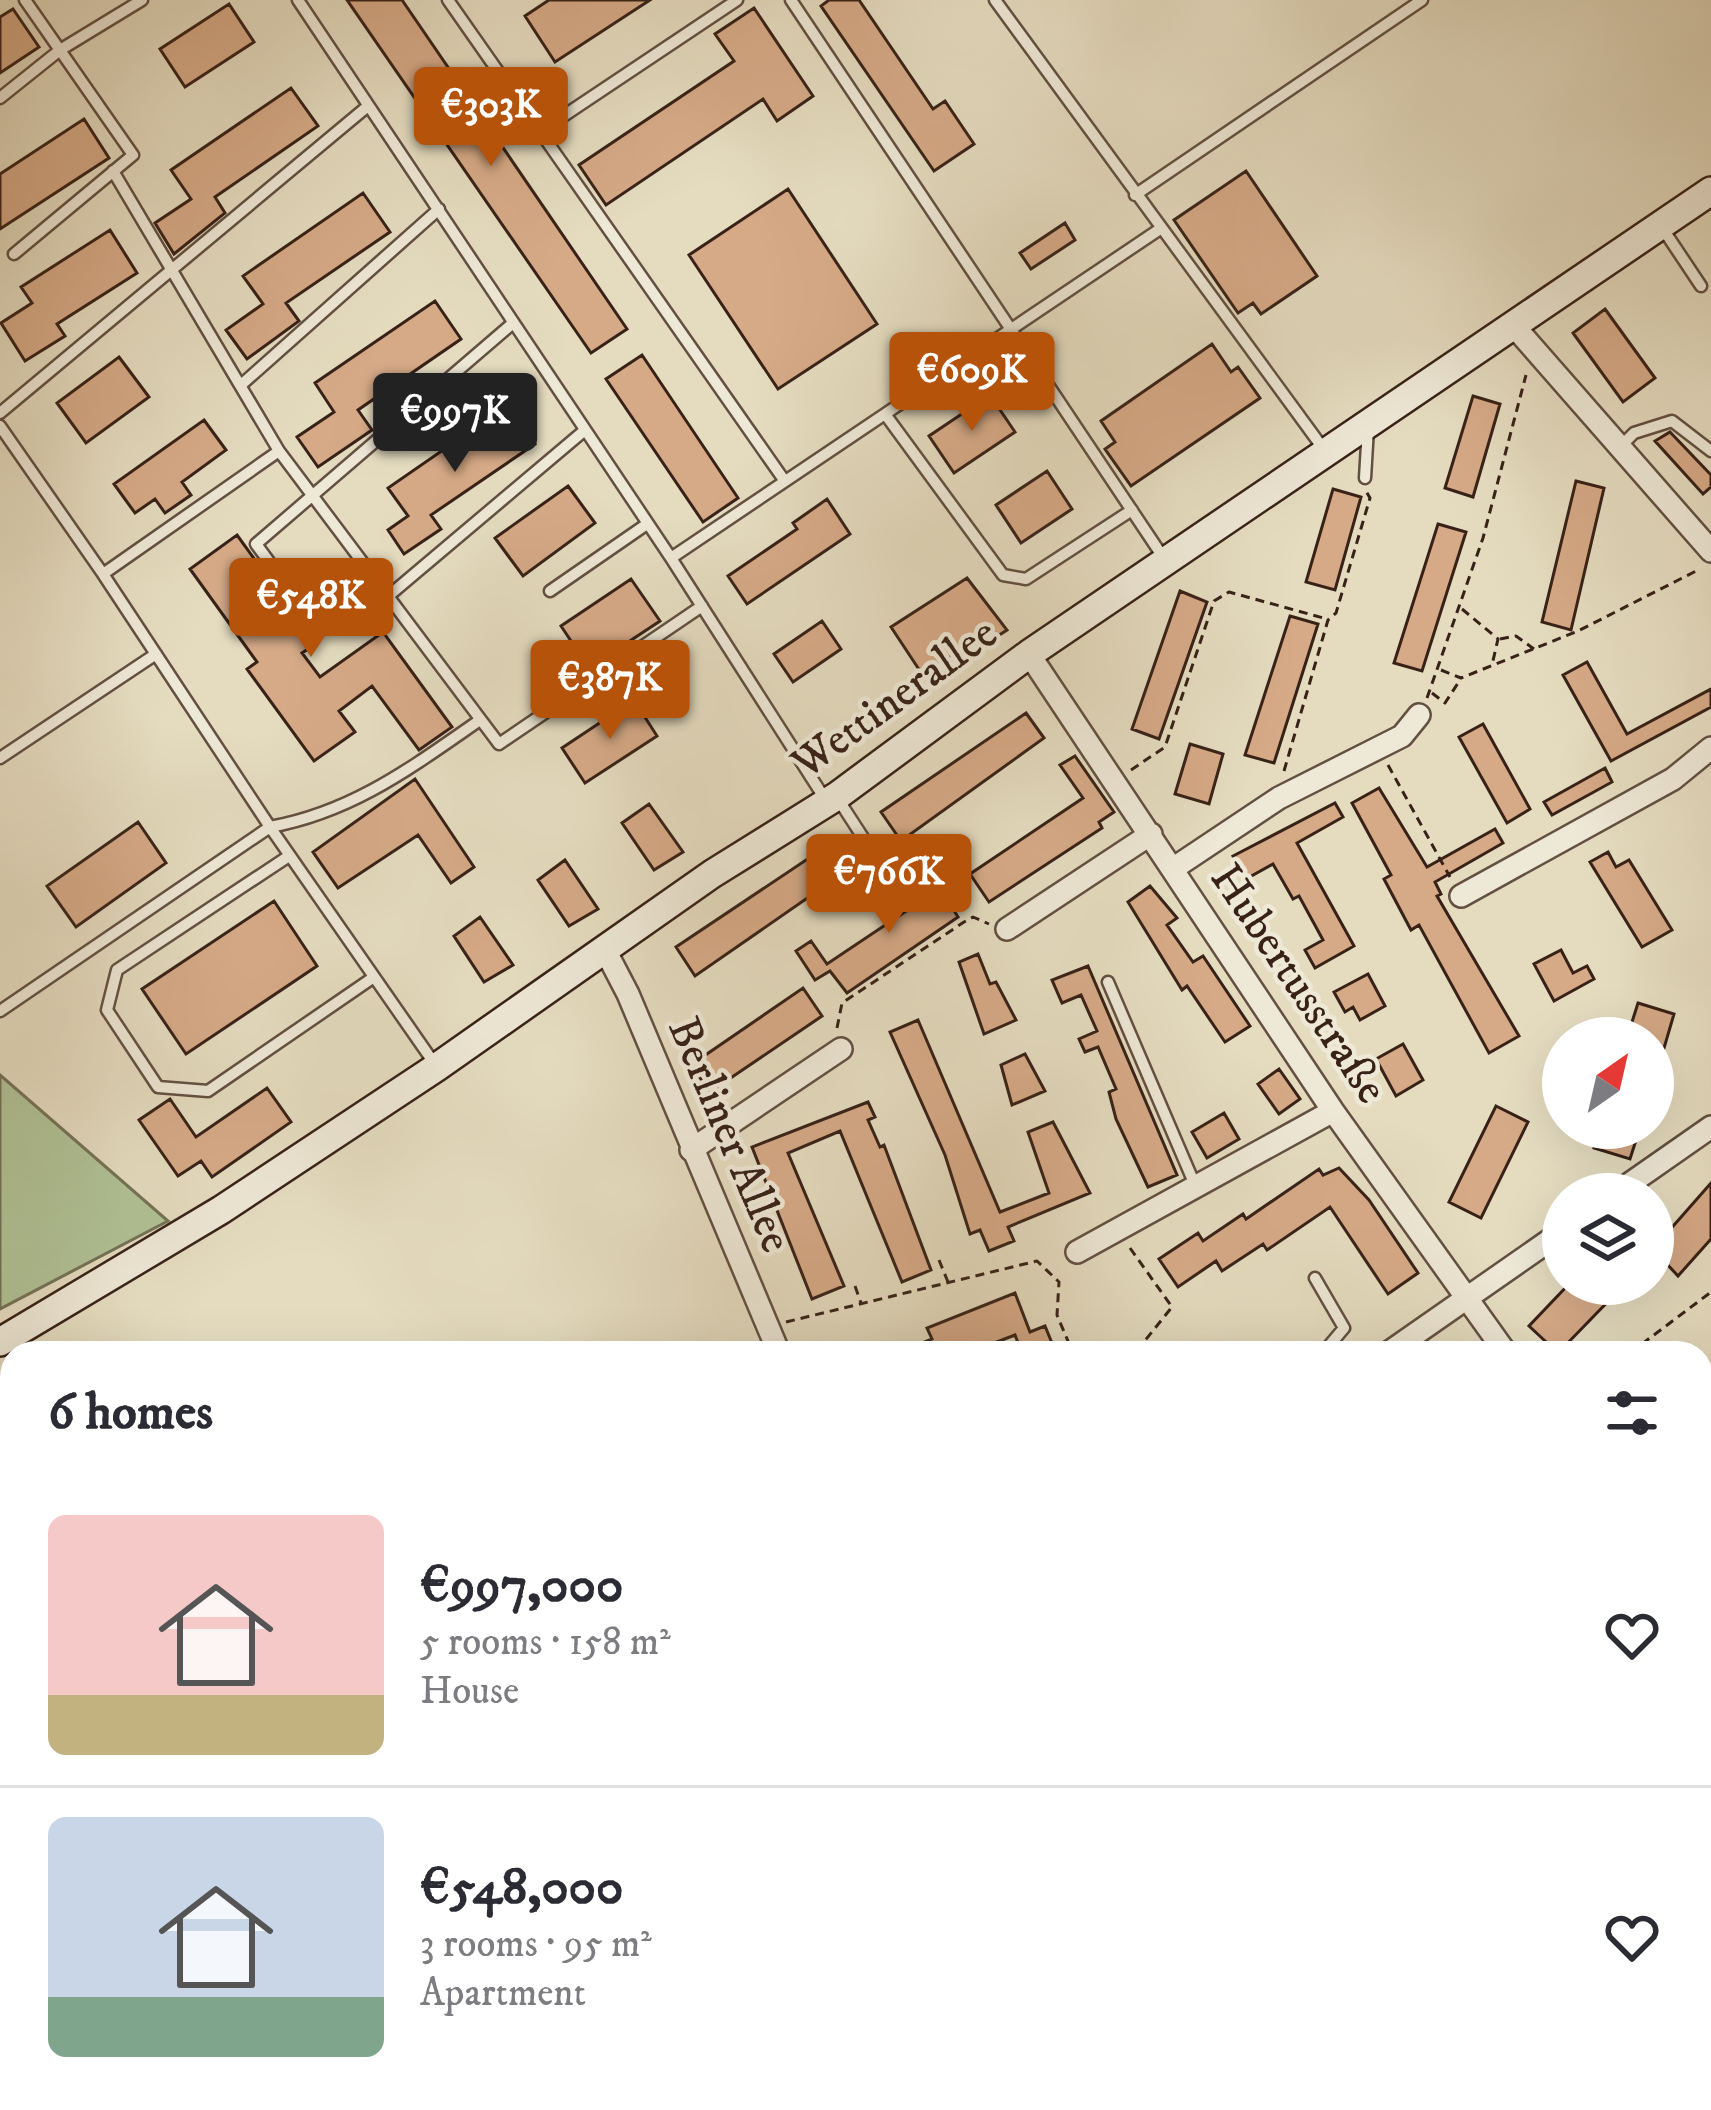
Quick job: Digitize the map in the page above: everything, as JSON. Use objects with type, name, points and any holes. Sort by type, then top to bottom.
[{"type":"street","name":"Wettinerallee","points":[[2,1341],[221,1210],[437,1067],[604,948],[832,799],[1029,654],[1711,191]]},
{"type":"street","points":[[1513,325],[1709,558]]},
{"type":"street","name":"Hubertusstraße","points":[[1029,654],[1333,1111],[1498,1341]]},
{"type":"street","points":[[1174,868],[1279,798],[1413,727],[1419,715]]},
{"type":"street","points":[[1461,896],[1673,779],[1711,748]]},
{"type":"street","points":[[1007,929],[1151,834]]},
{"type":"street","name":"Berliner Allee","points":[[604,948],[773,1341]]},
{"type":"street","points":[[691,1150],[842,1049]]},
{"type":"street","points":[[1077,1252],[1333,1111]]},
{"type":"street","points":[[1646,1173],[1711,1127]]},
{"type":"street","points":[[1405,1341],[1542,1246]]},
{"type":"lane","points":[[14,254],[133,154],[25,0]]},
{"type":"lane","points":[[0,98],[60,50],[142,0]]},
{"type":"lane","points":[[298,0],[832,799],[873,853]]},
{"type":"lane","points":[[448,0],[784,480]]},
{"type":"lane","points":[[538,133],[737,0]]},
{"type":"lane","points":[[791,0],[1167,563]]},
{"type":"lane","points":[[995,0],[1327,453]]},
{"type":"lane","points":[[1136,195],[1422,0]]},
{"type":"lane","points":[[0,413],[368,106]]},
{"type":"lane","points":[[113,171],[307,496],[499,744],[702,606]]},
{"type":"lane","points":[[241,386],[439,209]]},
{"type":"lane","points":[[1660,226],[1701,286]]},
{"type":"lane","points":[[671,558],[1160,229]]},
{"type":"lane","points":[[513,323],[256,544],[304,609],[386,598],[585,430]]},
{"type":"lane","points":[[885,414],[1003,575],[1025,579],[1132,510]]},
{"type":"lane","points":[[1618,448],[1634,433],[1672,421],[1684,425],[1711,452]]},
{"type":"lane","points":[[1365,478],[1368,425]]},
{"type":"lane","points":[[0,426],[437,1067]]},
{"type":"lane","points":[[104,574],[278,451]]},
{"type":"lane","points":[[550,591],[647,524]]},
{"type":"lane","points":[[0,758],[156,654]]},
{"type":"lane","points":[[0,1011],[270,827],[321,818],[365,798],[481,720]]},
{"type":"lane","points":[[289,856],[117,970],[107,1010],[158,1087],[208,1091],[374,977]]},
{"type":"lane","points":[[1108,982],[1197,1188]]},
{"type":"lane","points":[[1315,1277],[1344,1328],[1333,1341]]},
{"type":"path","points":[[1419,715],[1460,608],[1533,350]]},
{"type":"path","points":[[1279,798],[1292,731],[1328,620],[1336,613],[1370,498],[1365,478]]},
{"type":"path","points":[[1430,692],[1445,703],[1460,678],[1534,649],[1709,558]]},
{"type":"path","points":[[1115,781],[1165,747],[1214,602],[1229,592],[1328,620]]},
{"type":"path","points":[[1460,608],[1498,639],[1516,637],[1534,649]]},
{"type":"path","points":[[1492,666],[1498,639]]},
{"type":"path","points":[[1440,670],[1460,678]]},
{"type":"path","points":[[1379,748],[1461,896]]},
{"type":"path","points":[[842,1049],[837,1028],[842,1004],[974,917],[1007,929]]},
{"type":"path","points":[[1118,1232],[1172,1306],[1144,1341]]},
{"type":"path","points":[[939,1260],[949,1284]]},
{"type":"path","points":[[767,1326],[1036,1261],[1059,1282],[1057,1315],[1068,1341]]},
{"type":"path","points":[[855,1286],[862,1305]]},
{"type":"path","points":[[1646,1341],[1711,1292]]},
{"type":"green space","points":[[0,1075],[168,1221],[0,1309]]},
{"type":"building","points":[[347,0],[402,0],[627,329],[591,353]]},
{"type":"building","points":[[549,0],[650,0],[555,62],[525,16]]},
{"type":"building","points":[[829,0],[859,0],[933,109],[945,101],[974,144],[934,171],[821,6]]},
{"type":"building","points":[[229,4],[254,42],[185,87],[160,49]]},
{"type":"building","points":[[754,8],[813,96],[777,121],[763,99],[606,205],[579,165],[734,61],[715,34]]},
{"type":"building","points":[[13,9],[39,47],[0,73],[0,17]]},
{"type":"building","points":[[291,88],[318,126],[215,197],[225,213],[174,254],[155,223],[191,199],[171,170]]},
{"type":"building","points":[[84,119],[109,158],[0,229],[0,174]]},
{"type":"building","points":[[1246,171],[1317,276],[1261,314],[1253,303],[1238,313],[1174,220]]},
{"type":"building","points":[[788,189],[877,324],[778,389],[689,255]]},
{"type":"building","points":[[363,193],[390,232],[286,303],[299,321],[247,359],[226,330],[263,304],[243,276]]},
{"type":"building","points":[[1065,223],[1075,240],[1031,269],[1020,253]]},
{"type":"building","points":[[110,230],[137,273],[57,324],[65,336],[25,361],[1,323],[32,303],[21,287]]},
{"type":"building","points":[[435,301],[461,339],[358,410],[372,430],[318,467],[297,437],[334,412],[315,383]]},
{"type":"building","points":[[1605,309],[1655,378],[1623,402],[1573,333]]},
{"type":"building","points":[[1212,344],[1231,372],[1238,367],[1260,398],[1131,486],[1105,449],[1115,442],[1101,421]]},
{"type":"building","points":[[642,355],[738,498],[703,522],[606,379]]},
{"type":"building","points":[[119,357],[149,397],[86,443],[57,403]]},
{"type":"building","points":[[990,395],[1015,432],[954,473],[929,436]]},
{"type":"building","points":[[1473,396],[1500,404],[1473,497],[1445,488]]},
{"type":"building","points":[[508,405],[535,444],[431,515],[441,529],[404,554],[388,530],[408,516],[388,488]]},
{"type":"building","points":[[204,420],[226,450],[182,482],[191,495],[165,513],[155,499],[135,513],[114,484]]},
{"type":"building","points":[[1670,432],[1711,475],[1711,487],[1703,494],[1655,441]]},
{"type":"building","points":[[1047,471],[1072,509],[1021,543],[996,505]]},
{"type":"building","points":[[1576,481],[1604,488],[1571,630],[1542,622]]},
{"type":"building","points":[[568,486],[595,523],[523,576],[495,538]]},
{"type":"building","points":[[1333,489],[1361,497],[1335,590],[1306,582]]},
{"type":"building","points":[[827,499],[850,534],[747,604],[728,576],[797,529],[793,523]]},
{"type":"building","points":[[1438,524],[1466,532],[1422,671],[1394,663]]},
{"type":"building","points":[[237,535],[316,644],[302,653],[320,677],[383,632],[452,727],[419,750],[372,686],[339,711],[355,732],[314,761],[247,669],[257,662],[190,569]]},
{"type":"building","points":[[967,578],[1007,630],[965,657],[960,649],[922,674],[891,627]]},
{"type":"building","points":[[631,579],[660,621],[589,668],[561,626]]},
{"type":"building","points":[[1180,591],[1207,602],[1159,739],[1132,729]]},
{"type":"building","points":[[1290,616],[1318,624],[1274,763],[1245,755]]},
{"type":"building","points":[[822,621],[841,649],[793,682],[774,654]]},
{"type":"building","points":[[1587,662],[1627,734],[1711,689],[1711,707],[1611,761],[1563,675]]},
{"type":"building","points":[[634,700],[657,736],[585,783],[562,748]]},
{"type":"building","points":[[1026,713],[1044,738],[901,841],[881,812]]},
{"type":"building","points":[[1483,724],[1530,809],[1507,823],[1459,737]]},
{"type":"building","points":[[1190,744],[1223,754],[1209,804],[1175,794]]},
{"type":"building","points":[[1075,756],[1114,812],[1099,822],[1102,828],[989,902],[970,874],[1083,798],[1060,765]]},
{"type":"building","points":[[1605,768],[1612,782],[1552,815],[1544,802]]},
{"type":"building","points":[[415,779],[474,867],[451,883],[418,835],[338,888],[313,852]]},
{"type":"building","points":[[1379,788],[1427,867],[1495,829],[1503,843],[1435,882],[1441,894],[1437,896],[1519,1036],[1489,1053],[1419,925],[1411,930],[1384,879],[1391,875],[1352,803]]},
{"type":"building","points":[[1335,803],[1343,817],[1297,843],[1354,946],[1315,968],[1305,950],[1323,940],[1299,896],[1293,899],[1273,864],[1246,879],[1233,856]]},
{"type":"building","points":[[649,804],[683,852],[654,870],[622,823]]},
{"type":"building","points":[[138,822],[166,863],[76,927],[47,886]]},
{"type":"building","points":[[821,850],[839,876],[695,976],[676,947]]},
{"type":"building","points":[[1608,852],[1616,867],[1629,860],[1672,930],[1642,947],[1590,862]]},
{"type":"building","points":[[939,855],[958,884],[944,894],[958,917],[847,993],[830,971],[815,980],[796,951],[811,941],[827,964],[939,889],[924,865]]},
{"type":"building","points":[[565,860],[598,909],[569,926],[538,880]]},
{"type":"building","points":[[1150,886],[1177,918],[1167,925],[1193,962],[1203,956],[1250,1026],[1225,1042],[1187,986],[1182,990],[1128,902]]},
{"type":"building","points":[[274,901],[317,966],[186,1054],[142,989]]},
{"type":"building","points":[[480,917],[513,965],[484,982],[454,936]]},
{"type":"building","points":[[1561,950],[1573,973],[1587,966],[1594,979],[1554,1001],[1534,964]]},
{"type":"building","points":[[978,954],[990,984],[996,982],[1016,1020],[984,1034],[959,962]]},
{"type":"building","points":[[1088,966],[1177,1175],[1148,1187],[1116,1119],[1109,1092],[1116,1089],[1098,1047],[1085,1052],[1079,1039],[1097,1031],[1081,995],[1062,1003],[1052,980]]},
{"type":"building","points":[[1368,974],[1385,1006],[1360,1020],[1353,1007],[1345,1012],[1334,992]]},
{"type":"building","points":[[803,988],[822,1016],[710,1092],[691,1065]]},
{"type":"building","points":[[1638,1003],[1674,1014],[1673,1017],[1634,1017]]},
{"type":"building","points":[[918,1020],[1000,1212],[1049,1193],[1028,1132],[1053,1122],[1090,1193],[1008,1227],[1014,1241],[989,1251],[980,1230],[970,1234],[945,1155],[890,1032]]},
{"type":"building","points":[[1403,1044],[1423,1080],[1396,1096],[1376,1059]]},
{"type":"building","points":[[1025,1054],[1045,1091],[1012,1105],[1001,1065]]},
{"type":"building","points":[[1279,1069],[1300,1099],[1279,1114],[1258,1084]]},
{"type":"building","points":[[267,1088],[291,1122],[212,1177],[201,1161],[178,1176],[139,1120],[170,1099],[196,1137]]},
{"type":"building","points":[[868,1102],[875,1117],[868,1120],[880,1147],[884,1145],[931,1270],[902,1282],[840,1131],[788,1153],[844,1286],[812,1299],[752,1147]]},
{"type":"building","points":[[1496,1106],[1528,1122],[1481,1218],[1449,1202]]},
{"type":"building","points":[[1224,1113],[1239,1139],[1207,1158],[1192,1132]]},
{"type":"building","points":[[1597,1149],[1633,1149],[1630,1159]]},
{"type":"building","points":[[1339,1168],[1369,1200],[1418,1273],[1388,1294],[1330,1207],[1267,1250],[1263,1244],[1222,1271],[1216,1261],[1178,1287],[1159,1259],[1198,1233],[1203,1241],[1243,1214],[1246,1219],[1319,1169],[1323,1175]]},
{"type":"building","points":[[1711,1183],[1711,1239],[1678,1276],[1674,1272],[1674,1225]]},
{"type":"building","points":[[1015,1293],[1030,1332],[1045,1326],[1051,1341],[1017,1341],[1015,1335],[999,1341],[927,1341],[932,1339],[927,1328]]},
{"type":"building","points":[[1549,1305],[1605,1305],[1570,1341],[1545,1341],[1529,1326]]}]
